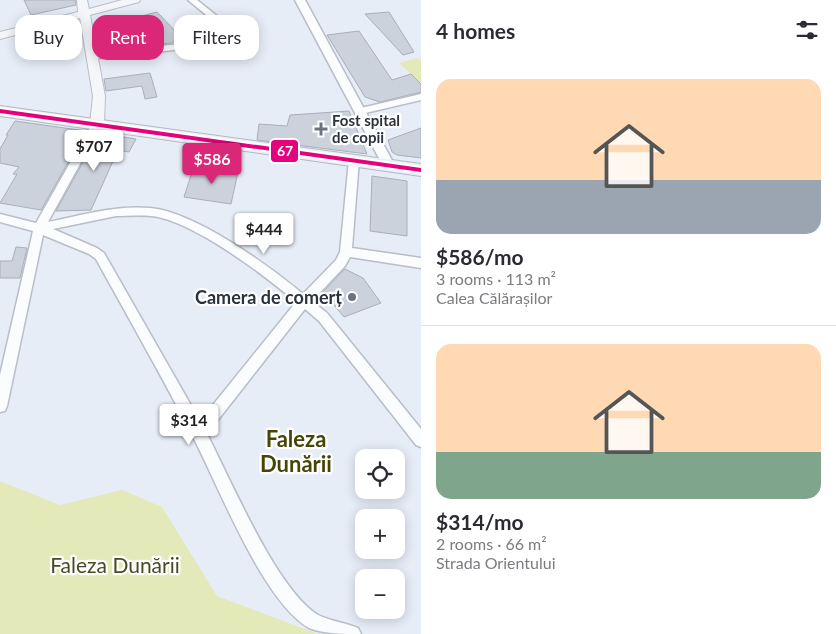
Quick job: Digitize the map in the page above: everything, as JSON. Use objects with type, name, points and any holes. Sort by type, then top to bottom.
[{"type":"main road","points":[[82,0],[99,96],[97,124]]},
{"type":"main road","points":[[0,36],[136,0]]},
{"type":"main road","points":[[0,111],[421,170]]},
{"type":"street","points":[[91,56],[200,44],[219,38],[222,34],[219,22],[192,0]]},
{"type":"street","points":[[300,0],[362,111],[388,164]]},
{"type":"street","points":[[362,111],[421,97]]},
{"type":"street","points":[[0,406],[39,228],[97,124]]},
{"type":"street","points":[[198,433],[304,301],[341,263],[346,252],[354,160]]},
{"type":"street","points":[[39,228],[116,212],[152,212],[181,220],[207,233],[278,280],[323,317],[421,440]]},
{"type":"street","points":[[0,218],[39,228],[94,251],[100,256],[198,433],[257,548],[292,603],[314,622],[352,634]]},
{"type":"street","points":[[346,252],[421,263]]},
{"type":"green space","points":[[417,58],[421,61],[421,83],[399,63]]},
{"type":"green space","name":"Faleza Dunării","points":[[0,481],[60,505],[122,490],[162,507],[217,596],[318,634],[0,634]]},
{"type":"building","points":[[24,0],[75,0],[76,5],[31,15]]},
{"type":"building","points":[[157,12],[160,15],[146,15]]},
{"type":"building","points":[[389,12],[414,52],[403,55],[365,14]]},
{"type":"building","points":[[164,19],[174,30],[174,42],[164,44]]},
{"type":"building","points":[[359,31],[392,80],[411,74],[421,84],[421,92],[380,102],[365,97],[327,35]]},
{"type":"building","points":[[150,73],[157,97],[145,99],[142,86],[106,91],[104,79]]},
{"type":"building","name":"Fost spital de copii","points":[[349,111],[367,154],[257,140],[259,124],[287,126],[290,115]]},
{"type":"building","points":[[15,121],[86,131],[41,210],[0,203],[17,174],[13,174],[19,167],[0,163],[0,149]]},
{"type":"building","points":[[421,128],[421,158],[397,155],[392,152],[388,140]]},
{"type":"building","points":[[99,133],[136,139],[129,152],[118,150],[91,210],[56,211]]},
{"type":"building","points":[[194,166],[238,172],[231,204],[184,197]]},
{"type":"building","points":[[372,176],[407,181],[407,236],[370,231]]},
{"type":"building","points":[[16,247],[27,248],[20,278],[0,278],[0,261],[12,261]]},
{"type":"building","name":"Camera de comerț","points":[[345,269],[363,278],[381,303],[344,317],[323,292]]},
{"type":"transit line","name":"67","points":[[0,111],[421,170]]},
{"type":"place","name":"Fost spital de copii","points":[[321,129]]},
{"type":"place","name":"Camera de comerț","points":[[352,297]]},
{"type":"district","name":"Faleza Dunării","points":[[296,450]]}]
